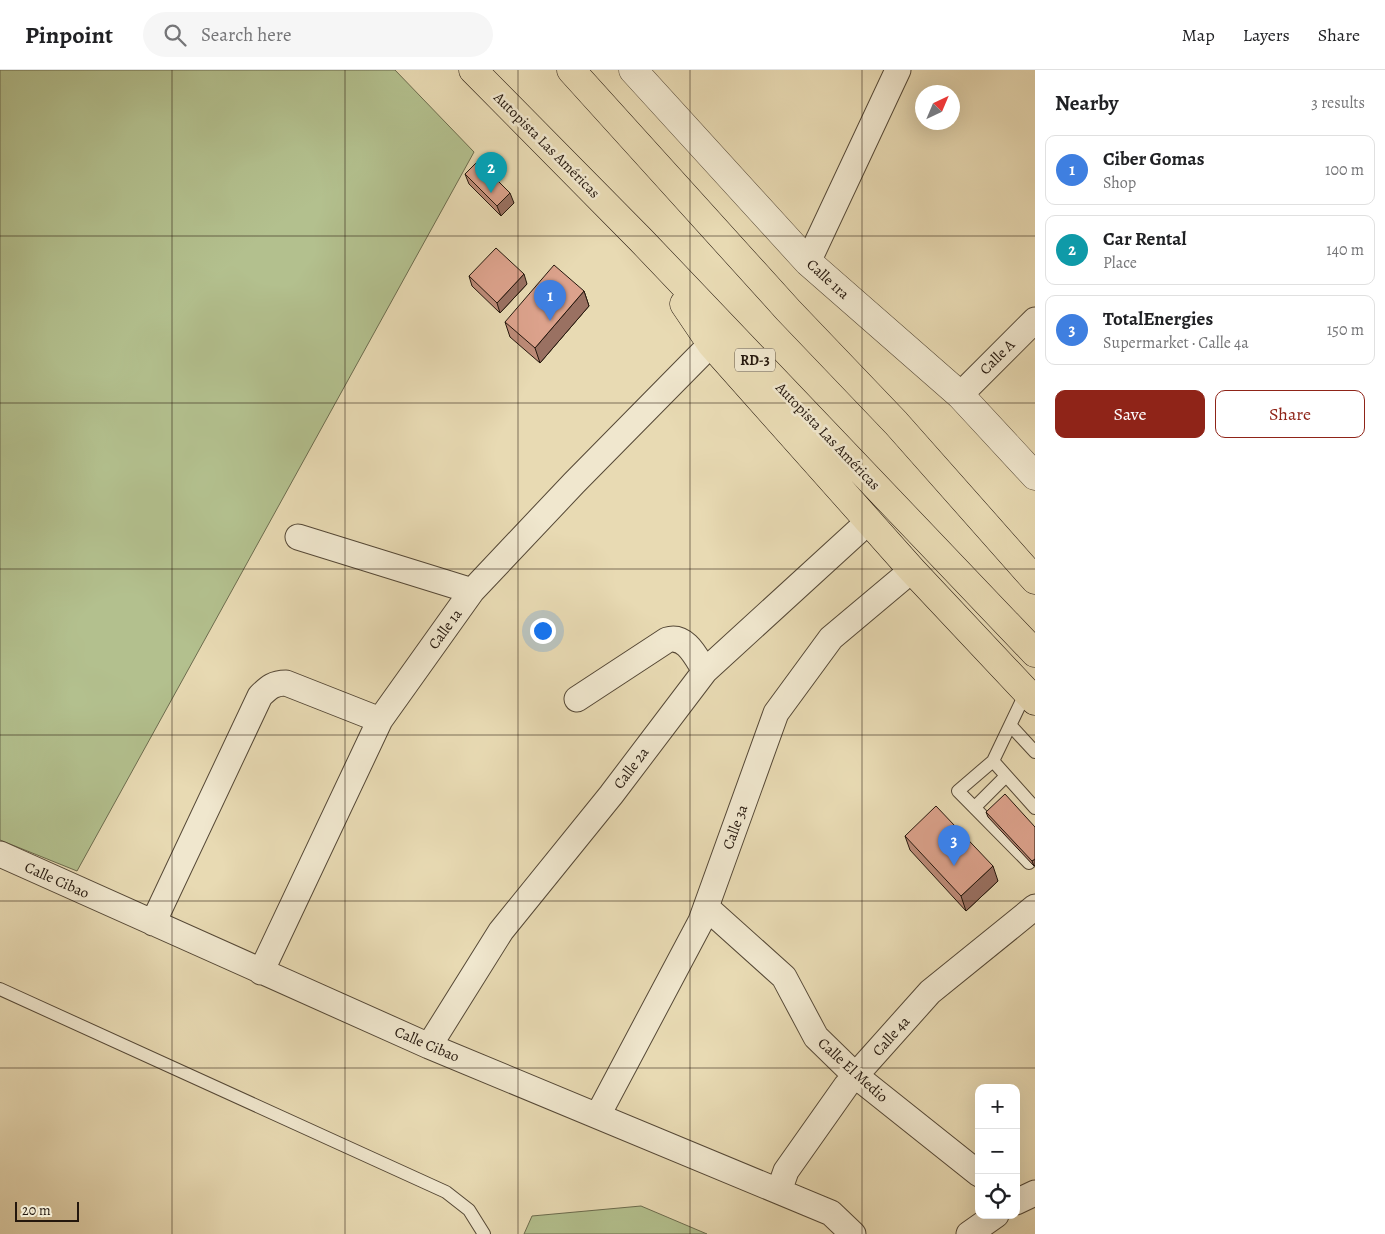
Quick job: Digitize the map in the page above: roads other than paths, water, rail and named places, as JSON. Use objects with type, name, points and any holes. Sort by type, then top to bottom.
[{"type":"highway","name":"Autopista Las Américas","points":[[473,70],[641,240],[1035,653]]},
{"type":"highway","points":[[571,70],[788,310],[896,423],[1035,563]]},
{"type":"highway","points":[[641,240],[711,344],[912,570],[1031,696]]},
{"type":"highway","points":[[896,423],[1035,580]]},
{"type":"street","name":"Calle 1ra","points":[[633,70],[808,262],[960,395],[1035,476]]},
{"type":"street","points":[[808,262],[898,70]]},
{"type":"street","name":"Calle A","points":[[960,395],[1035,320]]},
{"type":"street","name":"Calle 1a","points":[[261,972],[380,720],[472,592],[581,476],[711,344]]},
{"type":"street","name":"Calle 2a","points":[[429,1046],[501,931],[611,795],[705,671],[869,521]]},
{"type":"street","points":[[298,537],[472,592]]},
{"type":"street","name":"Calle 3a","points":[[598,1115],[701,921],[776,713],[831,638],[912,570]]},
{"type":"street","points":[[577,699],[667,640],[674,638],[680,639],[688,647],[705,671]]},
{"type":"street","points":[[153,923],[260,696],[270,686],[276,683],[286,683],[380,720]]},
{"type":"street","name":"Calle Cibao","points":[[0,854],[429,1046],[831,1213],[853,1234]]},
{"type":"street","name":"Calle El Medio","points":[[706,906],[784,977],[816,1037],[856,1076],[975,1171]]},
{"type":"street","name":"Calle 4a","points":[[779,1191],[786,1171],[856,1076],[930,992],[1035,907]]},
{"type":"street","points":[[1020,1200],[1035,1193]]},
{"type":"street","points":[[969,1234],[990,1219]]},
{"type":"lane","points":[[1031,696],[1011,726],[993,762],[958,791],[1010,837],[1032,866]]},
{"type":"lane","points":[[1011,726],[1035,752]]},
{"type":"lane","points":[[993,762],[1035,808]]},
{"type":"lane","points":[[975,807],[1006,776]]},
{"type":"lane","points":[[1032,866],[1035,850]]},
{"type":"lane","points":[[0,989],[446,1192],[469,1210],[484,1234]]},
{"type":"place","name":"Car Rental","points":[[491,193]]},
{"type":"place","name":"Ciber Gomas","points":[[550,321]]},
{"type":"place","name":"TotalEnergies","points":[[954,866]]}]
